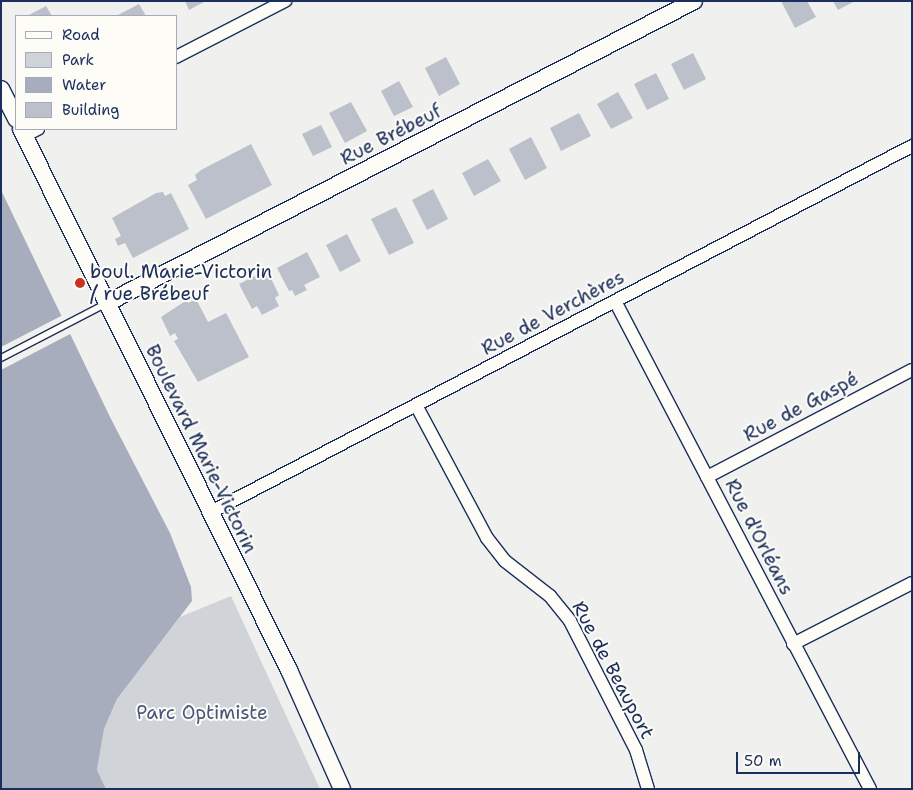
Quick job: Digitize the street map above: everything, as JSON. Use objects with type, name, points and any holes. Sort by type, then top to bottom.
[{"type":"street","name":"Rue Brébeuf","points":[[106,303],[694,1]]},
{"type":"street","points":[[178,56],[278,3]]},
{"type":"street","points":[[1,89],[15,117]]},
{"type":"street","name":"Boulevard Marie-Victorin","points":[[28,131],[106,303],[302,697],[342,789]]},
{"type":"street","name":"Rue de Verchères","points":[[211,512],[912,146]]},
{"type":"street","name":"Rue d'Orléans","points":[[615,301],[870,789]]},
{"type":"street","name":"Rue de Gaspé","points":[[707,478],[912,370]]},
{"type":"street","name":"Rue de Beauport","points":[[416,405],[487,538],[505,561],[557,604],[570,621],[636,750],[648,789]]},
{"type":"street","points":[[793,644],[912,583]]},
{"type":"lane","points":[[1,358],[106,303]]},
{"type":"green space","name":"Parc Optimiste","points":[[231,596],[320,789],[106,789],[97,770],[104,729],[117,699],[180,617]]},
{"type":"water","points":[[1,190],[110,417],[170,533],[191,587],[192,601],[117,699],[104,729],[97,770],[106,789],[1,789]]},
{"type":"pier","points":[[63,315],[72,333],[1,370],[1,347]]},
{"type":"building","points":[[185,1],[206,1],[189,10]]},
{"type":"building","points":[[781,1],[807,1],[816,17],[795,28]]},
{"type":"building","points":[[833,1],[855,1],[838,10]]},
{"type":"building","points":[[139,4],[145,15],[118,15]]},
{"type":"building","points":[[46,6],[51,15],[29,15]]},
{"type":"building","points":[[693,53],[706,79],[684,90],[671,64]]},
{"type":"building","points":[[446,57],[460,84],[439,96],[425,68]]},
{"type":"building","points":[[656,73],[669,99],[647,110],[634,84]]},
{"type":"building","points":[[399,81],[413,107],[394,116],[381,91]]},
{"type":"building","points":[[618,92],[633,118],[611,129],[597,104]]},
{"type":"building","points":[[351,102],[367,131],[345,143],[329,113]]},
{"type":"building","points":[[579,113],[591,136],[561,151],[550,128]]},
{"type":"building","points":[[321,125],[332,147],[313,156],[302,134]]},
{"type":"building","points":[[531,137],[547,168],[525,180],[509,149]]},
{"type":"building","points":[[251,144],[272,185],[206,219],[188,185],[197,180],[195,175],[201,170]]},
{"type":"building","points":[[488,159],[501,181],[474,196],[462,173]]},
{"type":"building","points":[[433,189],[448,219],[427,230],[412,200]]},
{"type":"building","points":[[163,192],[165,196],[171,193],[189,229],[133,258],[125,243],[118,246],[115,239],[121,236],[112,218],[156,193]]},
{"type":"building","points":[[396,207],[414,243],[389,255],[371,219]]},
{"type":"building","points":[[347,234],[361,261],[340,272],[326,245]]},
{"type":"building","points":[[307,252],[320,277],[304,285],[307,290],[295,296],[292,290],[289,291],[277,268]]},
{"type":"building","points":[[267,270],[279,295],[275,298],[279,306],[262,315],[257,306],[252,309],[239,284]]},
{"type":"building","points":[[196,299],[208,322],[226,313],[249,357],[198,382],[174,341],[178,339],[175,333],[170,336],[161,317],[187,300],[188,303]]},
{"type":"place","name":"boul. Marie-Victorin / rue Brébeuf","points":[[80,283]]}]
